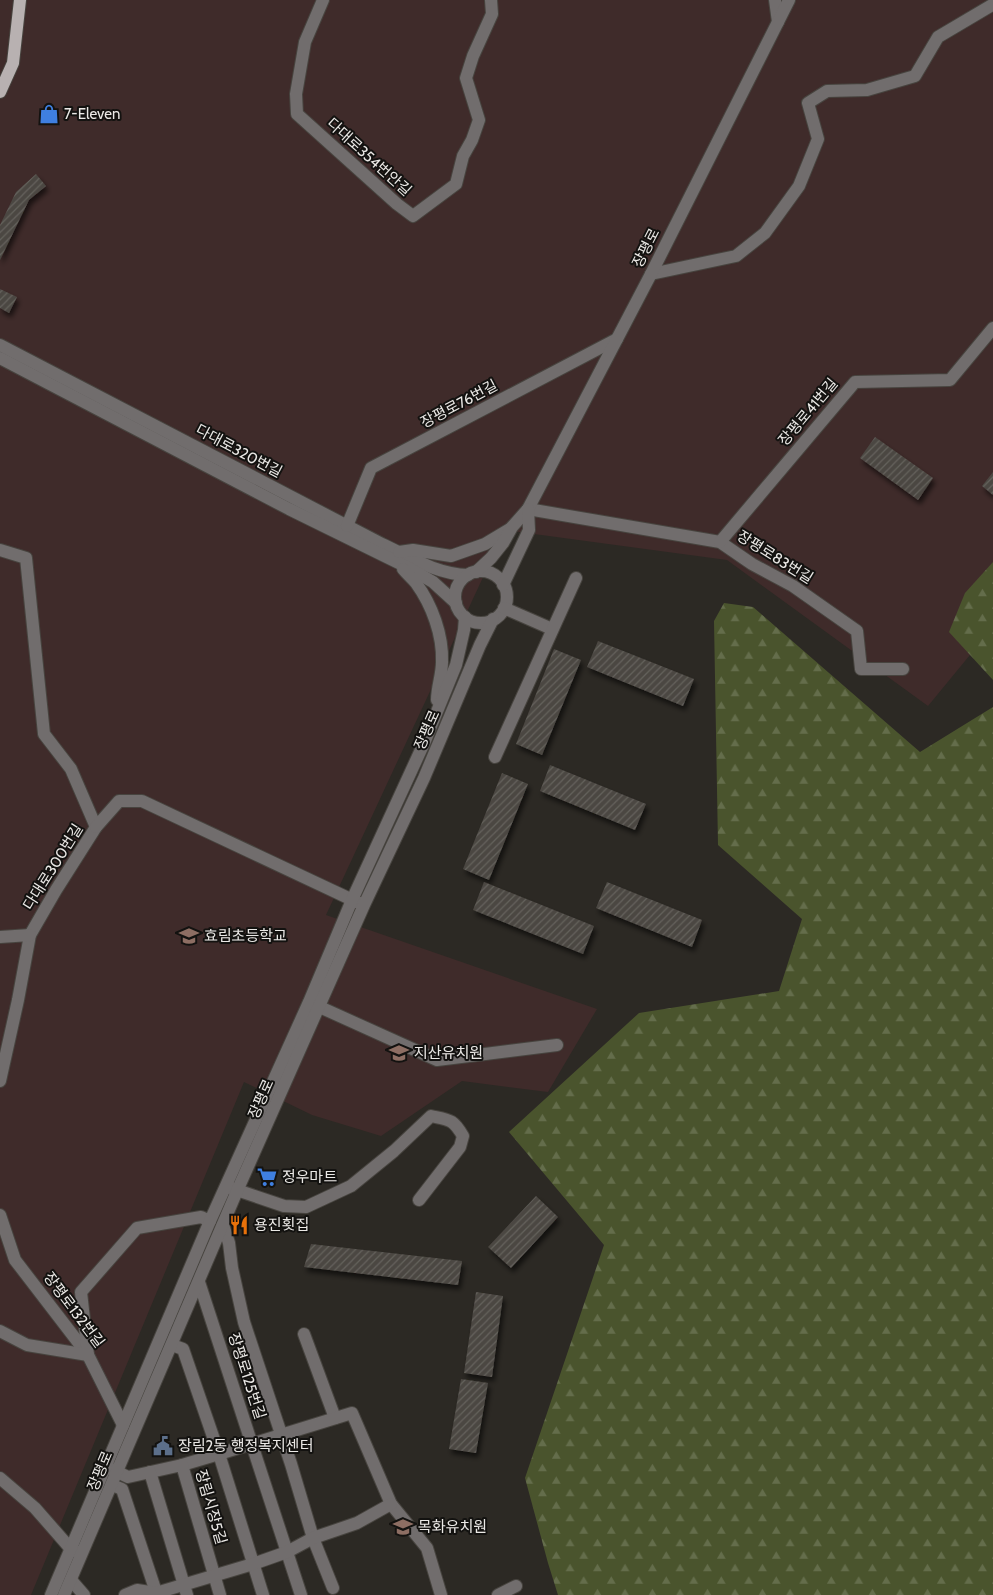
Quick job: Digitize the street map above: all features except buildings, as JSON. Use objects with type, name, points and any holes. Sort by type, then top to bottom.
[{"type":"main road","points":[[0,92],[13,63],[20,0]]},
{"type":"street","name":"다대로354번안길","points":[[322,0],[305,42],[296,94],[297,114],[397,204],[413,216],[456,184],[463,156],[472,140],[479,120],[466,78],[473,56],[492,14],[491,0]]},
{"type":"street","points":[[775,0],[778,22]]},
{"type":"street","name":"장평로","points":[[528,509],[651,274],[789,0]]},
{"type":"street","points":[[651,274],[736,256],[765,233],[799,186],[818,139],[808,103],[827,91],[867,90],[915,76],[938,37],[992,5]]},
{"type":"street","name":"장평로41번길","points":[[720,542],[855,382],[950,380],[993,328]]},
{"type":"street","name":"장평로76번길","points":[[347,526],[371,468],[617,339]]},
{"type":"street","name":"다대로320번길","points":[[0,345],[347,526],[396,556],[433,582],[456,603]]},
{"type":"street","name":"다대로320번길","points":[[0,358],[289,509],[396,556],[455,574],[472,573]]},
{"type":"street","points":[[438,710],[437,694],[442,663],[440,634],[428,604],[396,556],[413,550],[451,556],[485,544],[503,535],[528,509]]},
{"type":"street","points":[[504,585],[529,530],[528,509]]},
{"type":"street","name":"장평로83번길","points":[[528,509],[720,542],[752,564],[793,586],[857,631],[861,669],[903,669]]},
{"type":"street","points":[[472,573],[488,572],[496,576],[504,585],[507,596],[504,608],[497,618],[481,623],[473,622],[459,611],[455,594],[463,578],[491,558],[503,543],[512,527]]},
{"type":"street","name":"다대로300번길","points":[[0,550],[26,558],[44,734],[71,769],[96,827],[30,935],[0,1081]]},
{"type":"street","points":[[495,758],[576,578]]},
{"type":"street","points":[[504,608],[552,629]]},
{"type":"street","name":"장평로","points":[[64,1595],[71,1580],[76,1551],[111,1469],[172,1345],[223,1226],[232,1189],[314,1004],[426,741],[456,665],[465,617]]},
{"type":"street","name":"장평로","points":[[358,902],[424,778],[480,644],[493,619]]},
{"type":"street","points":[[96,827],[119,801],[142,801],[358,902]]},
{"type":"street","points":[[0,937],[30,935]]},
{"type":"street","points":[[314,1004],[437,1060],[557,1045]]},
{"type":"street","points":[[232,1189],[284,1206],[306,1207],[351,1186],[394,1151],[431,1116],[445,1119],[456,1124],[463,1136],[460,1147],[419,1200]]},
{"type":"street","name":"장평로","points":[[51,1595],[112,1485],[111,1469],[123,1425],[210,1221],[232,1189]]},
{"type":"street","name":"장평로132번길","points":[[0,1215],[16,1260],[88,1355],[123,1425]]},
{"type":"street","points":[[0,1331],[27,1345],[88,1355],[81,1292],[137,1228],[201,1217],[210,1221]]},
{"type":"street","points":[[223,1226],[229,1243],[232,1268],[244,1322],[313,1538],[332,1588]]},
{"type":"street","name":"장평로125번길","points":[[198,1282],[301,1595]]},
{"type":"street","points":[[304,1334],[335,1418]]},
{"type":"street","points":[[172,1345],[183,1349],[219,1454],[263,1595]]},
{"type":"street","points":[[182,1464],[352,1413],[391,1504],[428,1548],[441,1595]]},
{"type":"street","name":"장림시장5길","points":[[111,1469],[128,1477],[182,1464],[220,1595]]},
{"type":"street","points":[[150,1472],[185,1590]]},
{"type":"street","points":[[0,1478],[35,1508],[76,1551]]},
{"type":"street","points":[[112,1485],[122,1489],[156,1594]]},
{"type":"street","points":[[125,1595],[137,1590],[156,1594],[185,1590],[214,1576],[287,1552],[313,1538],[357,1523],[391,1504]]},
{"type":"street","points":[[71,1580],[84,1595]]},
{"type":"street","points":[[498,1595],[516,1586]]},
{"type":"shaded area","points":[[0,0],[993,0],[993,627],[928,706],[727,560],[505,530],[326,915],[597,1009],[548,1092],[462,1081],[381,1136],[312,1115],[244,1082],[31,1595],[0,1595]]},
{"type":"green space","points":[[993,562],[993,680],[949,632],[965,593]]},
{"type":"green space","points":[[724,603],[753,607],[920,752],[993,707],[993,1595],[558,1595],[548,1563],[525,1478],[604,1245],[509,1132],[639,1013],[779,991],[802,919],[718,845],[714,621]]},
{"type":"place","name":"7-Eleven","points":[[49,114]]},
{"type":"place","name":"효림초등학교","points":[[189,936]]},
{"type":"place","name":"지산유치원","points":[[399,1053]]},
{"type":"place","name":"정우마트","points":[[267,1177]]},
{"type":"place","name":"용진횟집","points":[[239,1225]]},
{"type":"place","name":"장림2동 행정복지센터","points":[[163,1446]]},
{"type":"place","name":"목화유치원","points":[[403,1527]]}]
